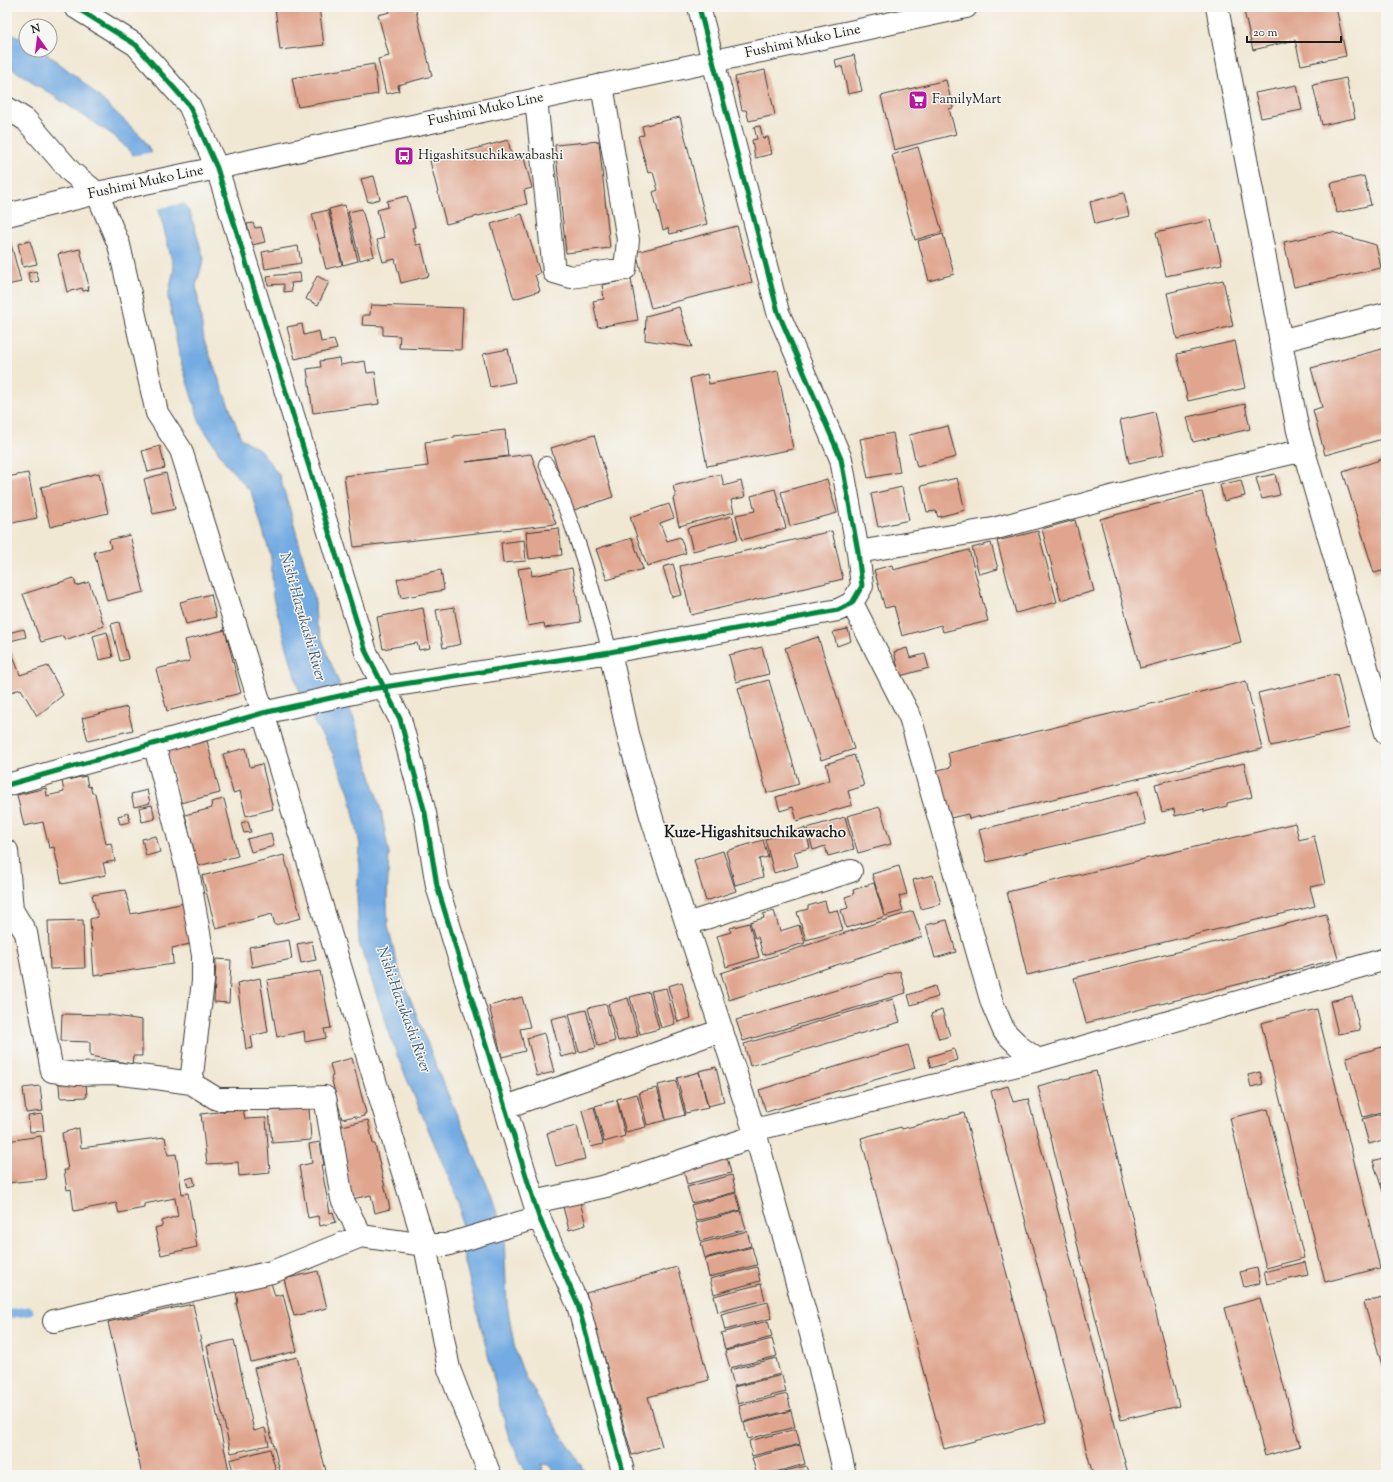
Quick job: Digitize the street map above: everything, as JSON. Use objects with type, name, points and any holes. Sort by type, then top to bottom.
[{"type":"street","points":[[75,7],[136,45],[142,51],[189,105],[217,168],[366,652],[378,688],[400,719],[425,813],[437,886],[506,1107],[536,1210],[578,1305],[624,1475]]},
{"type":"street","points":[[7,785],[266,712],[378,688],[610,652],[838,610],[852,603],[862,586],[858,552],[841,459],[778,312],[699,7]]},
{"type":"street","name":"Fushimi Muko Line","points":[[7,215],[97,193],[966,7]]},
{"type":"street","points":[[1217,7],[1298,431],[1386,733]]},
{"type":"street","points":[[536,100],[554,272],[571,277],[625,269],[628,240],[602,85]]},
{"type":"street","points":[[7,108],[26,120],[71,172],[97,193],[119,245],[157,413],[181,450],[266,712],[425,1245],[449,1368],[490,1475]]},
{"type":"street","points":[[1280,341],[1386,314]]},
{"type":"street","points":[[858,552],[993,529],[1136,490],[1304,450]]},
{"type":"street","points":[[852,603],[910,717],[992,1003],[1004,1031],[1021,1048],[1038,1060]]},
{"type":"street","points":[[610,652],[629,738],[650,812],[755,1133],[816,1352],[845,1475]]},
{"type":"street","points":[[154,743],[189,876],[203,955],[203,981],[191,1083]]},
{"type":"street","points":[[7,851],[12,910],[26,933],[52,1071],[77,1074],[112,1073],[191,1083],[217,1099],[325,1097],[342,1199],[362,1236]]},
{"type":"street","points":[[687,924],[851,871]]},
{"type":"street","points":[[54,1322],[272,1272],[362,1236],[425,1245],[446,1245],[536,1210],[755,1133],[1038,1060],[1386,959]]},
{"type":"street","points":[[506,1107],[722,1030]]},
{"type":"lane","points":[[546,464],[559,490],[573,528],[610,652]]},
{"type":"water","name":"Nishi-Hazukashi River","points":[[7,31],[18,37],[18,58],[52,58],[83,82],[142,137],[191,215],[204,259],[196,285],[204,340],[241,438],[260,450],[279,475],[291,513],[315,602],[316,623],[355,722],[381,810],[389,854],[387,900],[388,926],[398,967],[441,1078],[492,1197],[504,1237],[507,1304],[515,1350],[525,1377],[587,1475],[557,1475],[550,1465],[542,1464],[543,1475],[527,1475],[508,1435],[465,1263],[460,1204],[398,1058],[359,943],[357,896],[360,845],[349,792],[332,752],[314,722],[298,687],[273,597],[271,557],[251,492],[227,465],[200,423],[180,359],[168,297],[174,269],[159,210],[132,153],[113,135],[7,65]]},
{"type":"pier","points":[[154,152],[185,203],[156,209],[131,156]]},
{"type":"building","points":[[275,7],[319,7],[324,45],[280,50]]},
{"type":"building","points":[[388,7],[415,7],[432,76],[398,85],[399,91],[386,94],[378,59],[389,56],[378,15],[390,12]]},
{"type":"building","points":[[1243,7],[1336,7],[1346,56],[1301,65],[1295,40],[1253,50]]},
{"type":"building","points":[[854,55],[862,91],[848,94],[842,66],[837,68],[835,60]]},
{"type":"building","points":[[374,64],[378,94],[298,107],[292,78]]},
{"type":"building","points":[[765,70],[775,115],[749,121],[746,110],[742,110],[735,77]]},
{"type":"building","points":[[1346,78],[1355,118],[1322,125],[1313,85]]},
{"type":"building","points":[[946,80],[953,108],[949,109],[956,134],[894,150],[881,96]]},
{"type":"building","points":[[1297,85],[1302,110],[1261,118],[1255,93]]},
{"type":"building","points":[[680,117],[707,224],[670,234],[668,228],[663,230],[653,192],[658,190],[653,172],[648,173],[638,136],[644,135],[642,126]]},
{"type":"building","points":[[760,126],[763,138],[768,137],[772,154],[755,158],[752,140],[757,139],[754,127]]},
{"type":"building","points":[[508,140],[513,161],[524,158],[532,188],[524,190],[527,204],[446,224],[430,161]]},
{"type":"building","points":[[599,141],[610,248],[566,253],[555,145]]},
{"type":"building","points":[[918,147],[942,232],[915,240],[892,155]]},
{"type":"building","points":[[374,176],[380,199],[368,202],[361,179]]},
{"type":"building","points":[[1364,176],[1371,205],[1337,213],[1331,183]]},
{"type":"building","points":[[1124,193],[1129,216],[1095,224],[1090,202]]},
{"type":"building","points":[[407,196],[415,227],[412,228],[416,245],[421,244],[429,276],[401,283],[395,259],[383,262],[377,240],[384,238],[377,210],[388,207],[387,201]]},
{"type":"building","points":[[345,205],[358,261],[343,265],[329,209]]},
{"type":"building","points":[[362,209],[374,256],[360,260],[348,212]]},
{"type":"building","points":[[328,210],[342,265],[326,269],[312,214]]},
{"type":"building","points":[[522,214],[540,273],[535,275],[540,291],[514,299],[491,224]]},
{"type":"building","points":[[1211,220],[1222,264],[1166,276],[1156,232]]},
{"type":"building","points":[[253,223],[255,228],[261,227],[265,242],[252,245],[247,224]]},
{"type":"building","points":[[737,226],[752,282],[651,308],[636,252]]},
{"type":"building","points":[[1332,232],[1376,245],[1381,268],[1294,287],[1284,242]]},
{"type":"building","points":[[943,234],[954,274],[929,281],[918,241]]},
{"type":"building","points":[[7,240],[10,240],[21,282],[7,285]]},
{"type":"building","points":[[30,241],[37,264],[23,267],[18,244]]},
{"type":"building","points":[[298,246],[301,263],[265,269],[262,252]]},
{"type":"building","points":[[80,249],[89,290],[83,291],[82,288],[67,292],[58,254]]},
{"type":"building","points":[[36,271],[39,281],[31,283],[28,273]]},
{"type":"building","points":[[300,273],[301,282],[291,283],[292,291],[284,292],[284,284],[268,285],[267,276]]},
{"type":"building","points":[[317,276],[329,282],[318,305],[306,299]]},
{"type":"building","points":[[631,279],[638,320],[598,327],[593,301],[604,299],[602,285]]},
{"type":"building","points":[[1223,280],[1233,326],[1177,339],[1167,293]]},
{"type":"building","points":[[371,305],[463,308],[461,350],[399,348],[400,336],[383,335],[383,326],[362,325],[363,315],[370,315]]},
{"type":"building","points":[[679,307],[692,347],[645,340],[646,316]]},
{"type":"building","points":[[302,324],[304,335],[319,331],[321,342],[334,340],[337,349],[295,359],[287,327]]},
{"type":"building","points":[[1235,341],[1245,388],[1188,401],[1177,354]]},
{"type":"building","points":[[1386,348],[1386,438],[1325,455],[1313,410],[1322,407],[1311,368]]},
{"type":"building","points":[[508,349],[515,382],[490,387],[483,354]]},
{"type":"building","points":[[339,358],[340,365],[365,361],[367,373],[375,372],[379,404],[313,413],[307,369],[321,367],[320,361]]},
{"type":"building","points":[[778,371],[793,449],[707,466],[690,378],[707,374],[709,384]]},
{"type":"building","points":[[1245,404],[1250,429],[1193,442],[1187,417]]},
{"type":"building","points":[[1155,412],[1164,455],[1129,463],[1120,420]]},
{"type":"building","points":[[948,426],[956,457],[917,467],[909,435]]},
{"type":"building","points":[[505,430],[508,456],[466,462],[531,454],[556,524],[354,547],[344,476],[428,466],[425,442],[454,438],[454,436]]},
{"type":"building","points":[[893,433],[900,472],[868,478],[860,439]]},
{"type":"building","points":[[594,435],[613,497],[571,511],[551,448]]},
{"type":"building","points":[[160,446],[165,468],[148,472],[142,451]]},
{"type":"building","points":[[1386,458],[1386,570],[1374,573],[1343,472]]},
{"type":"building","points":[[28,473],[37,518],[7,524],[7,477]]},
{"type":"building","points":[[99,473],[108,513],[50,527],[41,487]]},
{"type":"building","points":[[166,473],[175,509],[153,514],[144,479]]},
{"type":"building","points":[[721,474],[724,486],[741,481],[745,497],[731,500],[734,512],[679,526],[673,498],[676,497],[673,486]]},
{"type":"building","points":[[1275,474],[1280,495],[1262,499],[1256,478]]},
{"type":"building","points":[[957,478],[965,510],[938,517],[936,511],[927,512],[921,486]]},
{"type":"building","points":[[827,479],[837,513],[790,526],[781,492]]},
{"type":"building","points":[[1241,480],[1245,496],[1224,501],[1220,485]]},
{"type":"building","points":[[902,487],[909,520],[878,527],[871,494]]},
{"type":"building","points":[[775,489],[786,528],[742,540],[736,515],[755,511],[751,496]]},
{"type":"building","points":[[1202,492],[1241,642],[1140,668],[1100,519]]},
{"type":"building","points":[[669,504],[674,518],[660,523],[667,541],[680,537],[686,553],[647,566],[630,517]]},
{"type":"building","points":[[732,516],[738,539],[693,551],[687,528]]},
{"type":"building","points":[[1075,520],[1094,591],[1061,600],[1042,529]]},
{"type":"building","points":[[559,528],[562,555],[529,559],[526,532]]},
{"type":"building","points":[[832,531],[843,579],[691,615],[680,566]]},
{"type":"building","points":[[1038,531],[1057,602],[1016,613],[997,541]]},
{"type":"building","points":[[130,535],[144,592],[107,601],[94,552],[111,548],[109,540]]},
{"type":"building","points":[[632,538],[643,569],[607,580],[596,549]]},
{"type":"building","points":[[524,540],[526,561],[503,563],[501,543]]},
{"type":"building","points":[[991,543],[998,569],[979,574],[972,548]]},
{"type":"building","points":[[969,550],[988,621],[943,632],[941,625],[902,636],[894,606],[885,608],[874,570],[892,565],[893,570]]},
{"type":"building","points":[[673,564],[682,595],[672,597],[663,567]]},
{"type":"building","points":[[531,567],[532,576],[572,568],[581,622],[545,628],[544,623],[528,626],[518,569]]},
{"type":"building","points":[[441,570],[444,590],[401,598],[397,579]]},
{"type":"building","points":[[74,578],[76,586],[89,582],[104,626],[65,640],[63,636],[41,642],[23,594]]},
{"type":"building","points":[[211,594],[216,617],[186,624],[180,602]]},
{"type":"building","points":[[454,607],[461,644],[443,648],[436,610]]},
{"type":"building","points":[[423,608],[430,648],[419,650],[417,643],[383,649],[377,617]]},
{"type":"building","points":[[119,622],[128,659],[120,661],[111,624]]},
{"type":"building","points":[[24,629],[26,637],[10,641],[8,633]]},
{"type":"building","points":[[848,629],[851,641],[837,646],[833,632]]},
{"type":"building","points":[[225,630],[241,693],[167,711],[156,669],[190,661],[185,640]]},
{"type":"building","points":[[107,632],[113,657],[99,660],[93,636]]},
{"type":"building","points":[[818,637],[854,749],[821,760],[785,648]]},
{"type":"building","points":[[7,647],[10,647],[20,675],[48,666],[63,695],[37,716],[21,689],[7,693]]},
{"type":"building","points":[[762,647],[769,674],[736,682],[729,655]]},
{"type":"building","points":[[907,648],[910,658],[925,654],[929,668],[900,676],[894,652]]},
{"type":"building","points":[[1337,674],[1350,728],[1271,746],[1258,693]]},
{"type":"building","points":[[769,680],[799,784],[767,793],[738,688]]},
{"type":"building","points":[[1246,681],[1262,749],[969,819],[968,814],[946,819],[934,771],[951,767],[948,753]]},
{"type":"building","points":[[127,707],[133,730],[88,741],[82,718]]},
{"type":"building","points":[[207,741],[220,793],[180,803],[167,751]]},
{"type":"building","points":[[246,748],[250,767],[262,764],[273,809],[246,816],[240,791],[233,793],[223,754]]},
{"type":"building","points":[[854,755],[864,786],[848,791],[852,805],[797,821],[793,807],[780,811],[776,797],[830,780],[826,764]]},
{"type":"building","points":[[1244,763],[1252,797],[1227,803],[1227,806],[1204,812],[1204,809],[1175,816],[1174,809],[1162,812],[1155,784]]},
{"type":"building","points":[[86,776],[88,787],[90,786],[92,793],[95,793],[106,844],[111,843],[115,861],[103,863],[106,875],[62,884],[54,847],[49,848],[43,822],[24,826],[17,795],[46,788],[47,796],[64,792],[62,781]]},
{"type":"building","points":[[147,790],[150,803],[134,807],[131,794]]},
{"type":"building","points":[[1138,791],[1146,824],[987,862],[979,830]]},
{"type":"building","points":[[224,799],[238,856],[198,866],[185,815],[212,808],[211,802]]},
{"type":"building","points":[[152,805],[155,819],[142,822],[139,808]]},
{"type":"building","points":[[880,807],[891,844],[858,853],[847,816]]},
{"type":"building","points":[[128,813],[130,822],[120,824],[118,816]]},
{"type":"building","points":[[845,817],[854,849],[828,856],[825,846],[813,850],[807,828]]},
{"type":"building","points":[[248,821],[251,832],[244,833],[241,823]]},
{"type":"building","points":[[1295,823],[1299,840],[1314,836],[1325,884],[1310,887],[1315,906],[1027,975],[1007,892]]},
{"type":"building","points":[[805,828],[810,848],[794,852],[798,866],[774,873],[765,839]]},
{"type":"building","points":[[271,833],[274,846],[251,852],[247,839]]},
{"type":"building","points":[[156,836],[160,852],[146,856],[142,839]]},
{"type":"building","points":[[763,840],[768,857],[759,859],[763,877],[735,885],[726,851]]},
{"type":"building","points":[[723,851],[736,891],[706,901],[694,860]]},
{"type":"building","points":[[284,855],[301,918],[275,925],[272,914],[216,929],[202,876]]},
{"type":"building","points":[[899,866],[907,894],[899,896],[903,911],[885,916],[872,874]]},
{"type":"building","points":[[933,875],[941,904],[921,909],[913,880]]},
{"type":"building","points":[[874,883],[884,917],[846,928],[841,910],[848,908],[845,897],[854,894],[853,890]]},
{"type":"building","points":[[125,890],[131,914],[185,903],[190,944],[172,948],[173,964],[94,976],[90,919],[98,917],[92,895]]},
{"type":"building","points":[[825,901],[828,912],[837,910],[843,930],[806,940],[797,912],[808,909],[808,906]]},
{"type":"building","points":[[774,911],[780,931],[799,925],[805,943],[763,955],[758,937],[755,938],[750,922],[764,918],[763,914]]},
{"type":"building","points":[[913,911],[922,937],[729,1000],[721,973]]},
{"type":"building","points":[[1326,914],[1338,959],[1086,1023],[1074,978]]},
{"type":"building","points":[[83,920],[85,968],[50,969],[48,921]]},
{"type":"building","points":[[947,920],[956,952],[935,958],[926,925]]},
{"type":"building","points":[[749,923],[759,957],[726,967],[717,936],[731,932],[730,928]]},
{"type":"building","points":[[289,940],[292,959],[252,967],[249,947]]},
{"type":"building","points":[[312,941],[316,960],[301,963],[297,944]]},
{"type":"building","points":[[216,959],[231,960],[229,1003],[214,1002]]},
{"type":"building","points":[[320,971],[331,1028],[324,1029],[326,1038],[305,1042],[304,1031],[277,1037],[267,980]]},
{"type":"building","points":[[900,971],[906,993],[743,1041],[736,1020]]},
{"type":"building","points":[[260,978],[268,1032],[251,1036],[253,1048],[246,1049],[237,983]]},
{"type":"building","points":[[682,982],[691,1018],[678,1022],[668,986]]},
{"type":"building","points":[[935,986],[938,997],[911,1005],[908,995]]},
{"type":"building","points":[[666,988],[675,1024],[661,1028],[651,991]]},
{"type":"building","points":[[649,992],[659,1029],[640,1034],[630,997]]},
{"type":"building","points":[[1352,996],[1360,1030],[1338,1034],[1330,1001]]},
{"type":"building","points":[[522,997],[530,1027],[520,1029],[525,1051],[502,1057],[489,1006]]},
{"type":"building","points":[[628,998],[638,1036],[618,1041],[608,1004]]},
{"type":"building","points":[[893,999],[900,1022],[750,1066],[744,1044]]},
{"type":"building","points":[[606,1004],[615,1041],[598,1046],[588,1008]]},
{"type":"building","points":[[1317,1009],[1380,1268],[1325,1282],[1261,1023]]},
{"type":"building","points":[[586,1010],[596,1048],[579,1052],[569,1014]]},
{"type":"building","points":[[942,1010],[950,1036],[939,1039],[931,1014]]},
{"type":"building","points":[[62,1014],[109,1015],[142,1020],[142,1056],[133,1056],[132,1064],[90,1056],[90,1042],[61,1041]]},
{"type":"building","points":[[567,1015],[577,1053],[561,1057],[551,1019]]},
{"type":"building","points":[[544,1033],[554,1072],[537,1076],[527,1038]]},
{"type":"building","points":[[908,1045],[915,1068],[766,1112],[759,1090]]},
{"type":"building","points":[[1386,1046],[1386,1111],[1363,1117],[1346,1057]]},
{"type":"building","points":[[954,1049],[957,1060],[931,1068],[928,1057]]},
{"type":"building","points":[[352,1058],[366,1113],[364,1116],[356,1118],[355,1116],[342,1119],[331,1077],[333,1076],[330,1064]]},
{"type":"building","points":[[716,1067],[724,1102],[708,1106],[699,1071]]},
{"type":"building","points":[[1096,1071],[1179,1406],[1121,1420],[1038,1086]]},
{"type":"building","points":[[699,1072],[708,1108],[686,1113],[677,1078]]},
{"type":"building","points":[[1260,1072],[1263,1084],[1251,1087],[1248,1075]]},
{"type":"building","points":[[676,1081],[685,1115],[666,1120],[658,1085]]},
{"type":"building","points":[[86,1083],[87,1097],[60,1098],[59,1084]]},
{"type":"building","points":[[40,1086],[43,1111],[26,1113],[23,1088]]},
{"type":"building","points":[[1008,1086],[1013,1102],[1028,1099],[1128,1474],[1093,1475],[991,1091]]},
{"type":"building","points":[[657,1088],[666,1120],[647,1125],[639,1092]]},
{"type":"building","points":[[637,1094],[646,1127],[626,1132],[617,1099]]},
{"type":"building","points":[[617,1100],[625,1136],[604,1142],[595,1106]]},
{"type":"building","points":[[594,1107],[603,1144],[591,1147],[582,1110]]},
{"type":"building","points":[[309,1108],[311,1140],[272,1143],[269,1111]]},
{"type":"building","points":[[243,1109],[245,1119],[266,1118],[270,1173],[239,1176],[238,1162],[207,1164],[201,1114]]},
{"type":"building","points":[[1268,1109],[1304,1258],[1266,1268],[1230,1118]]},
{"type":"building","points":[[964,1113],[1046,1422],[944,1449],[861,1138],[901,1127],[902,1129]]},
{"type":"building","points":[[1386,1113],[1386,1139],[1369,1144],[1362,1119]]},
{"type":"building","points":[[42,1114],[44,1131],[30,1132],[28,1116]]},
{"type":"building","points":[[368,1120],[390,1209],[375,1213],[371,1195],[352,1199],[338,1127]]},
{"type":"building","points":[[577,1126],[585,1159],[556,1166],[547,1133]]},
{"type":"building","points":[[79,1128],[81,1148],[165,1137],[168,1155],[176,1154],[182,1194],[188,1193],[197,1247],[161,1255],[155,1228],[162,1226],[162,1221],[178,1216],[175,1198],[144,1204],[144,1208],[119,1213],[116,1203],[74,1211],[71,1189],[67,1190],[64,1170],[68,1170],[62,1133]]},
{"type":"building","points":[[41,1136],[46,1179],[7,1183],[7,1141]]},
{"type":"building","points":[[320,1142],[324,1165],[321,1165],[330,1213],[333,1212],[336,1222],[320,1226],[318,1216],[308,1218],[299,1166],[312,1163],[309,1144]]},
{"type":"building","points":[[727,1157],[731,1173],[687,1184],[683,1168]]},
{"type":"building","points":[[1386,1157],[1386,1201],[1373,1161]]},
{"type":"building","points":[[732,1175],[736,1192],[692,1203],[687,1187]]},
{"type":"building","points":[[193,1177],[195,1185],[188,1187],[186,1179]]},
{"type":"building","points":[[736,1193],[741,1210],[696,1221],[691,1205]]},
{"type":"building","points":[[580,1202],[586,1225],[569,1230],[563,1207]]},
{"type":"building","points":[[741,1211],[746,1229],[701,1241],[696,1223]]},
{"type":"building","points":[[747,1231],[751,1246],[705,1258],[701,1243]]},
{"type":"building","points":[[752,1247],[757,1265],[709,1277],[705,1259]]},
{"type":"building","points":[[1305,1262],[1308,1275],[1267,1284],[1264,1272]]},
{"type":"building","points":[[677,1267],[709,1380],[648,1397],[662,1446],[632,1455],[586,1293]]},
{"type":"building","points":[[757,1267],[760,1281],[714,1294],[710,1279]]},
{"type":"building","points":[[1257,1268],[1260,1283],[1244,1287],[1240,1272]]},
{"type":"building","points":[[318,1271],[327,1308],[294,1316],[284,1279]]},
{"type":"building","points":[[271,1283],[275,1296],[283,1294],[297,1351],[251,1362],[236,1303],[238,1303],[236,1292]]},
{"type":"building","points":[[761,1284],[765,1300],[718,1312],[714,1296]]},
{"type":"building","points":[[1386,1296],[1386,1379],[1364,1302]]},
{"type":"building","points":[[1260,1298],[1300,1446],[1265,1456],[1225,1308]]},
{"type":"building","points":[[768,1302],[772,1318],[725,1330],[721,1314]]},
{"type":"building","points":[[193,1304],[230,1475],[142,1475],[108,1322]]},
{"type":"building","points":[[768,1321],[772,1337],[725,1350],[721,1333]]},
{"type":"building","points":[[772,1339],[777,1356],[730,1368],[725,1351]]},
{"type":"building","points":[[234,1340],[254,1431],[265,1428],[269,1445],[231,1453],[207,1346]]},
{"type":"building","points":[[297,1357],[327,1475],[281,1475],[254,1368]]},
{"type":"building","points":[[776,1358],[780,1374],[734,1386],[730,1370]]},
{"type":"building","points":[[782,1375],[786,1392],[738,1404],[734,1387]]},
{"type":"building","points":[[787,1394],[791,1410],[743,1422],[739,1406]]},
{"type":"building","points":[[791,1411],[795,1427],[748,1439],[744,1423]]},
{"type":"building","points":[[796,1429],[800,1444],[752,1456],[749,1441]]},
{"type":"building","points":[[800,1445],[805,1464],[764,1475],[757,1475],[752,1458]]},
{"type":"building","points":[[270,1449],[277,1475],[234,1475],[230,1460]]},
{"type":"building","points":[[806,1466],[809,1475],[772,1475],[772,1474]]},
{"type":"waterway","points":[[7,1314],[29,1311]]},
{"type":"cycle path","points":[[75,7],[136,45],[189,105],[217,168],[366,652],[400,719],[425,813],[437,886],[539,1217],[578,1305],[624,1475]]},
{"type":"cycle path","points":[[7,785],[263,713],[371,689],[610,652],[838,610],[852,603],[862,586],[858,552],[841,459],[778,312],[699,7]]},
{"type":"place","name":"FamilyMart","points":[[918,100]]},
{"type":"place","name":"Higashitsuchikawabashi","points":[[404,156]]},
{"type":"district","name":"Kuze-Higashitsuchikawacho","points":[[755,833]]}]
